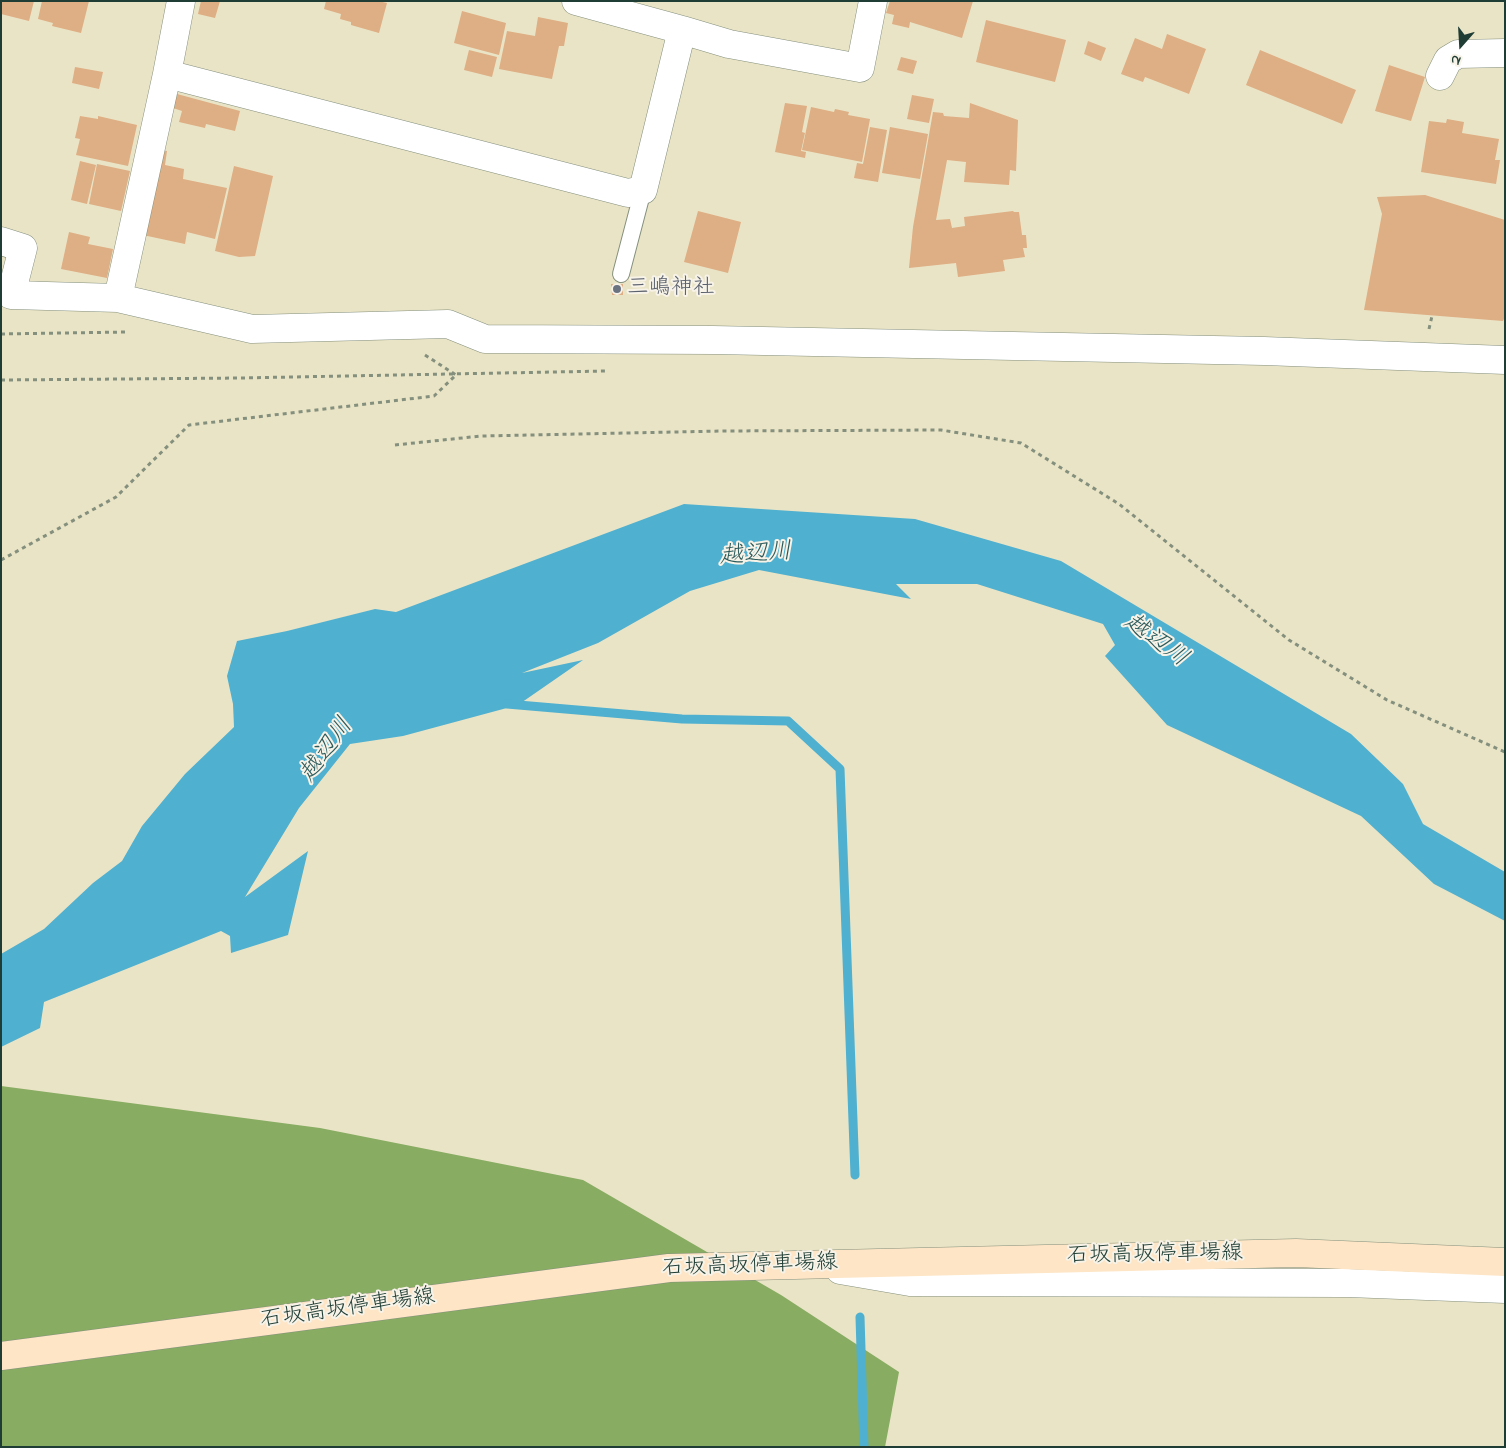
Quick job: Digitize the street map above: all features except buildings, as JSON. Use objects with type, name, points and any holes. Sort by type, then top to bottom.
[{"type":"main road","name":"石坂高坂停車場線","points":[[1,1356],[669,1268],[1296,1253],[1505,1262]]},
{"type":"street","points":[[118,298],[181,1]]},
{"type":"street","points":[[576,1],[729,44],[860,68],[873,1]]},
{"type":"street","points":[[167,74],[628,193],[643,190],[682,30]]},
{"type":"street","points":[[1440,76],[1448,60],[1458,54],[1505,53]]},
{"type":"street","points":[[1,241],[23,248],[6,295],[118,298],[252,329],[448,324],[485,339],[713,340],[1215,350],[1505,360]]},
{"type":"street","points":[[807,1264],[910,1282],[1348,1283],[1505,1289]]},
{"type":"lane","points":[[621,274],[643,190]]},
{"type":"path","points":[[1,380],[456,375],[434,396],[189,425],[116,497],[1,560]]},
{"type":"path","points":[[395,445],[481,436],[723,431],[932,430],[1021,443],[1119,504],[1289,640],[1387,700],[1505,752]]},
{"type":"green space","points":[[1,1086],[320,1128],[583,1180],[781,1295],[899,1372],[885,1447],[1,1447]]},
{"type":"water","name":"越辺川","points":[[684,504],[915,519],[1061,561],[1351,734],[1403,784],[1423,824],[1505,872],[1505,921],[1434,884],[1361,816],[1167,725],[1105,656],[1115,645],[1103,624],[977,584],[896,584],[911,599],[759,570],[690,591],[598,643],[522,673],[583,660],[518,705],[403,736],[350,744],[299,808],[245,897],[308,851],[288,935],[231,953],[230,936],[221,931],[44,1002],[40,1028],[1,1047],[1,954],[44,929],[93,883],[122,861],[142,826],[185,774],[234,727],[233,704],[227,676],[237,641],[287,631],[375,609],[396,612]]},
{"type":"waterway","points":[[507,704],[682,719],[788,721],[840,769],[855,1175]]},
{"type":"waterway","points":[[860,1317],[864,1447]]},
{"type":"place","name":"三嶋神社","points":[[617,289]]}]
